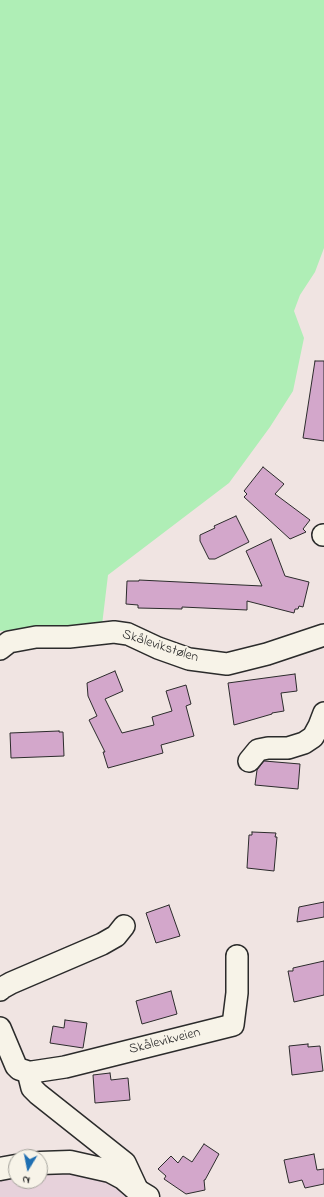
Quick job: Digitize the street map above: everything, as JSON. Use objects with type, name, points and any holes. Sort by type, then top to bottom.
[{"type":"main road","points":[[48,1162],[70,1162],[110,1171],[143,1194]]},
{"type":"street","name":"Skålevikstølen","points":[[0,649],[9,642],[36,638],[70,637],[114,632],[128,634],[158,648],[189,659],[227,664],[322,642]]},
{"type":"street","points":[[249,761],[258,750],[268,748],[288,748],[314,737],[324,713]]},
{"type":"street","points":[[0,990],[11,983],[102,944],[116,936],[124,926]]},
{"type":"street","name":"Skålevikveien","points":[[28,1072],[65,1067],[233,1025],[237,993],[237,956]]},
{"type":"street","points":[[0,1028],[16,1066],[19,1069],[28,1072],[32,1088],[125,1163],[143,1194]]},
{"type":"shaded area","points":[[70,1162],[146,1197],[0,1197],[0,1169],[8,1168],[8,1189],[48,1189],[48,1163]]},
{"type":"green space","points":[[0,0],[324,0],[324,248],[315,272],[300,295],[294,311],[304,338],[293,391],[270,427],[229,483],[108,575],[102,625],[0,631]]},
{"type":"building","points":[[315,361],[324,361],[324,441],[303,438]]},
{"type":"building","points":[[263,467],[284,484],[275,494],[310,520],[303,529],[306,532],[290,539],[244,497],[247,494],[244,491]]},
{"type":"building","points":[[236,516],[249,542],[215,559],[209,559],[200,541],[200,535],[215,528],[214,526]]},
{"type":"building","points":[[271,539],[285,576],[309,582],[303,607],[299,606],[298,609],[295,609],[294,613],[247,601],[247,610],[182,607],[182,609],[138,608],[138,605],[126,604],[127,581],[139,580],[262,586],[246,551]]},
{"type":"building","points":[[115,671],[123,691],[105,699],[122,733],[154,725],[152,717],[172,711],[166,691],[186,685],[191,704],[186,706],[194,736],[161,745],[163,753],[108,768],[103,752],[105,752],[89,720],[97,716],[88,696],[87,683]]},
{"type":"building","points":[[295,674],[297,691],[281,693],[284,711],[272,713],[234,725],[228,683]]},
{"type":"building","points":[[63,732],[64,756],[11,758],[10,733]]},
{"type":"building","points":[[264,761],[300,764],[298,789],[255,785],[257,770]]},
{"type":"building","points":[[252,832],[276,833],[275,837],[277,837],[274,871],[247,868],[249,835],[252,835]]},
{"type":"building","points":[[324,902],[324,917],[297,922],[299,907]]},
{"type":"building","points":[[169,905],[180,936],[156,943],[146,913]]},
{"type":"building","points":[[324,961],[324,995],[294,1002],[288,971],[293,971],[293,968]]},
{"type":"building","points":[[171,991],[177,1014],[142,1024],[136,1001]]},
{"type":"building","points":[[65,1020],[87,1023],[83,1048],[50,1043],[53,1026],[64,1028]]},
{"type":"building","points":[[308,1044],[308,1047],[320,1046],[323,1071],[292,1075],[289,1046]]},
{"type":"building","points":[[110,1073],[111,1080],[128,1078],[130,1100],[95,1103],[93,1075]]},
{"type":"building","points":[[204,1144],[219,1154],[204,1180],[205,1190],[186,1194],[164,1179],[166,1176],[158,1169],[171,1156],[178,1163],[183,1156],[192,1162]]},
{"type":"building","points":[[314,1154],[317,1170],[324,1169],[324,1184],[305,1188],[302,1180],[289,1183],[284,1160]]}]
